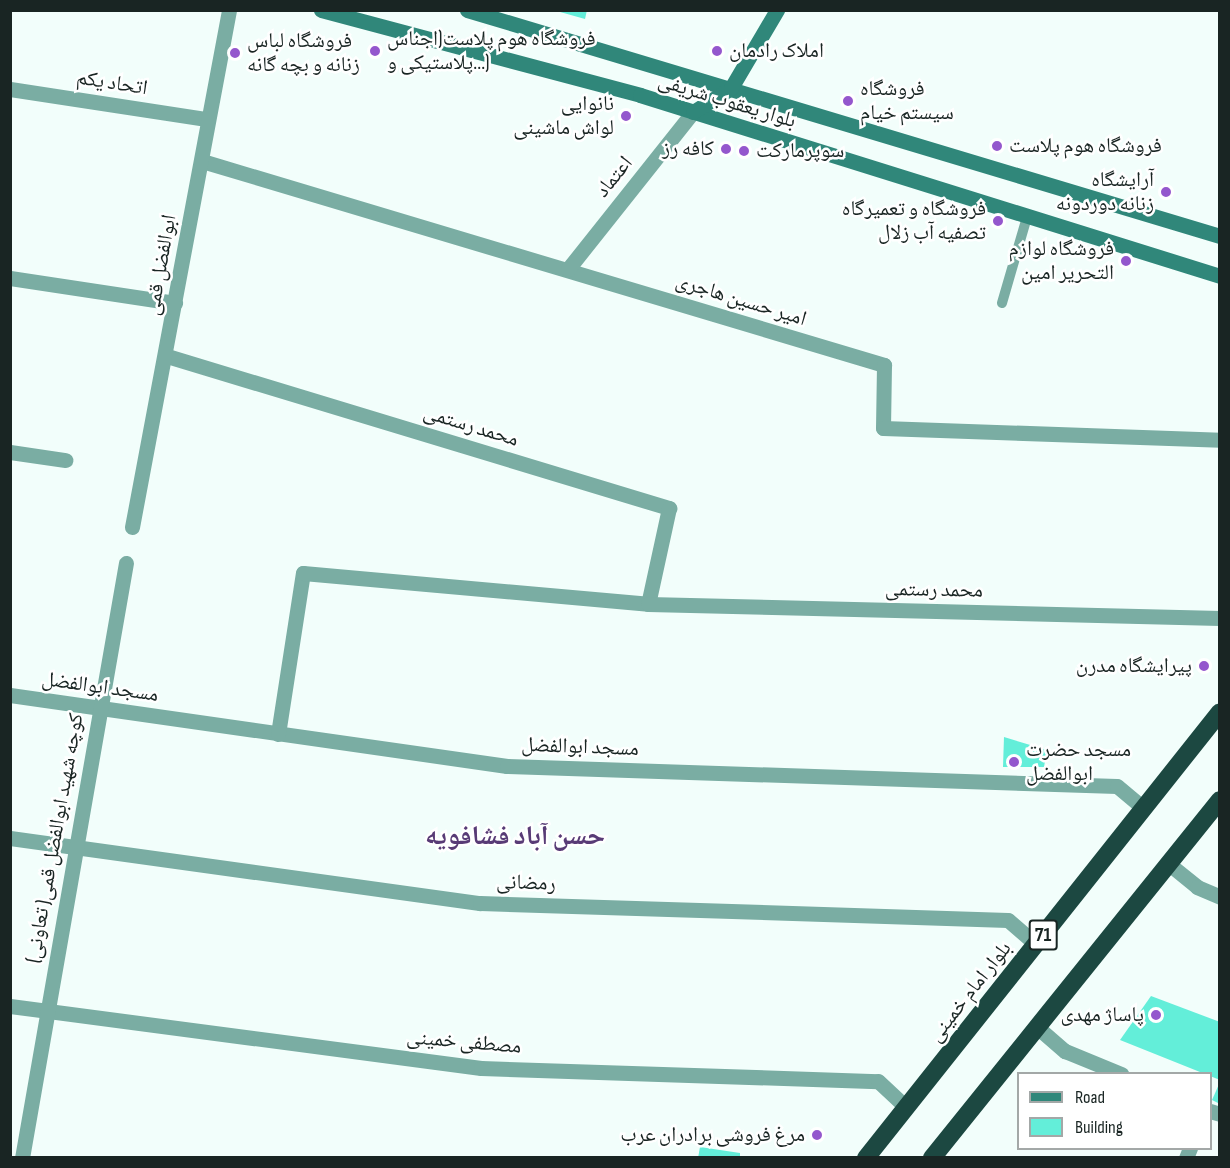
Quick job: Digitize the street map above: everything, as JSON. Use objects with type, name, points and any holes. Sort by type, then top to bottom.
[{"type":"highway","name":"بلوار امام خمینی","points":[[866,1158],[1220,712]]},
{"type":"highway","name":"71","points":[[932,1158],[1220,800]]},
{"type":"main road","name":"بلوار یعقوب شریفی","points":[[321,10],[693,112],[1220,276]]},
{"type":"main road","name":"بلوار یعقوب شریفی","points":[[467,10],[1220,236]]},
{"type":"main road","points":[[693,112],[731,88],[777,10]]},
{"type":"street","name":"ابوالفضل قمی","points":[[132,527],[167,356],[202,161],[207,119],[229,10]]},
{"type":"street","name":"اتحاد یکم","points":[[10,89],[207,119]]},
{"type":"street","name":"اعتماد","points":[[567,269],[693,112]]},
{"type":"street","name":"امیر حسین هاجری","points":[[202,161],[884,365],[883,428],[1220,440]]},
{"type":"street","points":[[10,278],[175,303]]},
{"type":"street","name":"محمد رستمی","points":[[167,356],[669,508],[648,604]]},
{"type":"street","points":[[10,452],[65,460]]},
{"type":"street","name":"کوچه شهید ابوالفضل قمی( تعاونی)","points":[[22,1158],[74,850],[126,563]]},
{"type":"street","name":"محمد رستمی","points":[[278,734],[303,573],[648,604],[1220,618]]},
{"type":"street","name":"مسجد ابوالفضل","points":[[10,695],[507,766],[1117,786],[1144,808]]},
{"type":"street","name":"رمضانی","points":[[10,838],[74,850],[480,903],[1008,920],[1036,944]]},
{"type":"street","points":[[1168,864],[1197,887],[1220,897]]},
{"type":"street","name":"مصطفی خمینی","points":[[10,1006],[481,1068],[878,1081],[906,1107]]},
{"type":"street","points":[[1037,1027],[1065,1050],[1115,1072]]},
{"type":"lane","points":[[1002,303],[1027,217]]},
{"type":"building","points":[[553,10],[587,10],[585,19]]},
{"type":"building","points":[[1004,737],[1047,750],[1044,767],[1003,767]]},
{"type":"building","points":[[1151,996],[1220,1022],[1220,1080],[1212,1077],[1212,1072],[1200,1072],[1120,1040]]},
{"type":"building","points":[[1220,1082],[1220,1104],[1212,1100]]},
{"type":"building","points":[[700,1147],[740,1153],[740,1158],[698,1158]]},
{"type":"place","name":"فروشگاه هوم پلاست(اجناس پلاستیکی و...)","points":[[375,51]]},
{"type":"place","name":"املاک رادمان","points":[[717,51]]},
{"type":"place","name":"فروشگاه لباس زنانه و بچه گانه","points":[[235,53]]},
{"type":"place","name":"فروشگاه سیستم خیام","points":[[848,101]]},
{"type":"place","name":"نانوایی لواش ماشینی","points":[[626,116]]},
{"type":"place","name":"فروشگاه هوم پلاست","points":[[997,146]]},
{"type":"place","name":"کافه رز","points":[[726,149]]},
{"type":"place","name":"سوپرمارکت","points":[[744,151]]},
{"type":"place","name":"آرایشگاه زنانه دوردونه","points":[[1166,192]]},
{"type":"place","name":"فروشگاه و تعمیرگاه تصفیه آب زلال","points":[[998,221]]},
{"type":"place","name":"فروشگاه لوازم التحریر امین","points":[[1126,261]]},
{"type":"place","name":"پیرایشگاه مدرن","points":[[1204,666]]},
{"type":"place","name":"مسجد حضرت ابوالفضل","points":[[1014,762]]},
{"type":"place","name":"پاساژ مهدی","points":[[1156,1015]]},
{"type":"place","name":"مرغ فروشی برادران عرب","points":[[817,1135]]},
{"type":"district","name":"حسن آباد فشافویه","points":[[515,837]]}]
